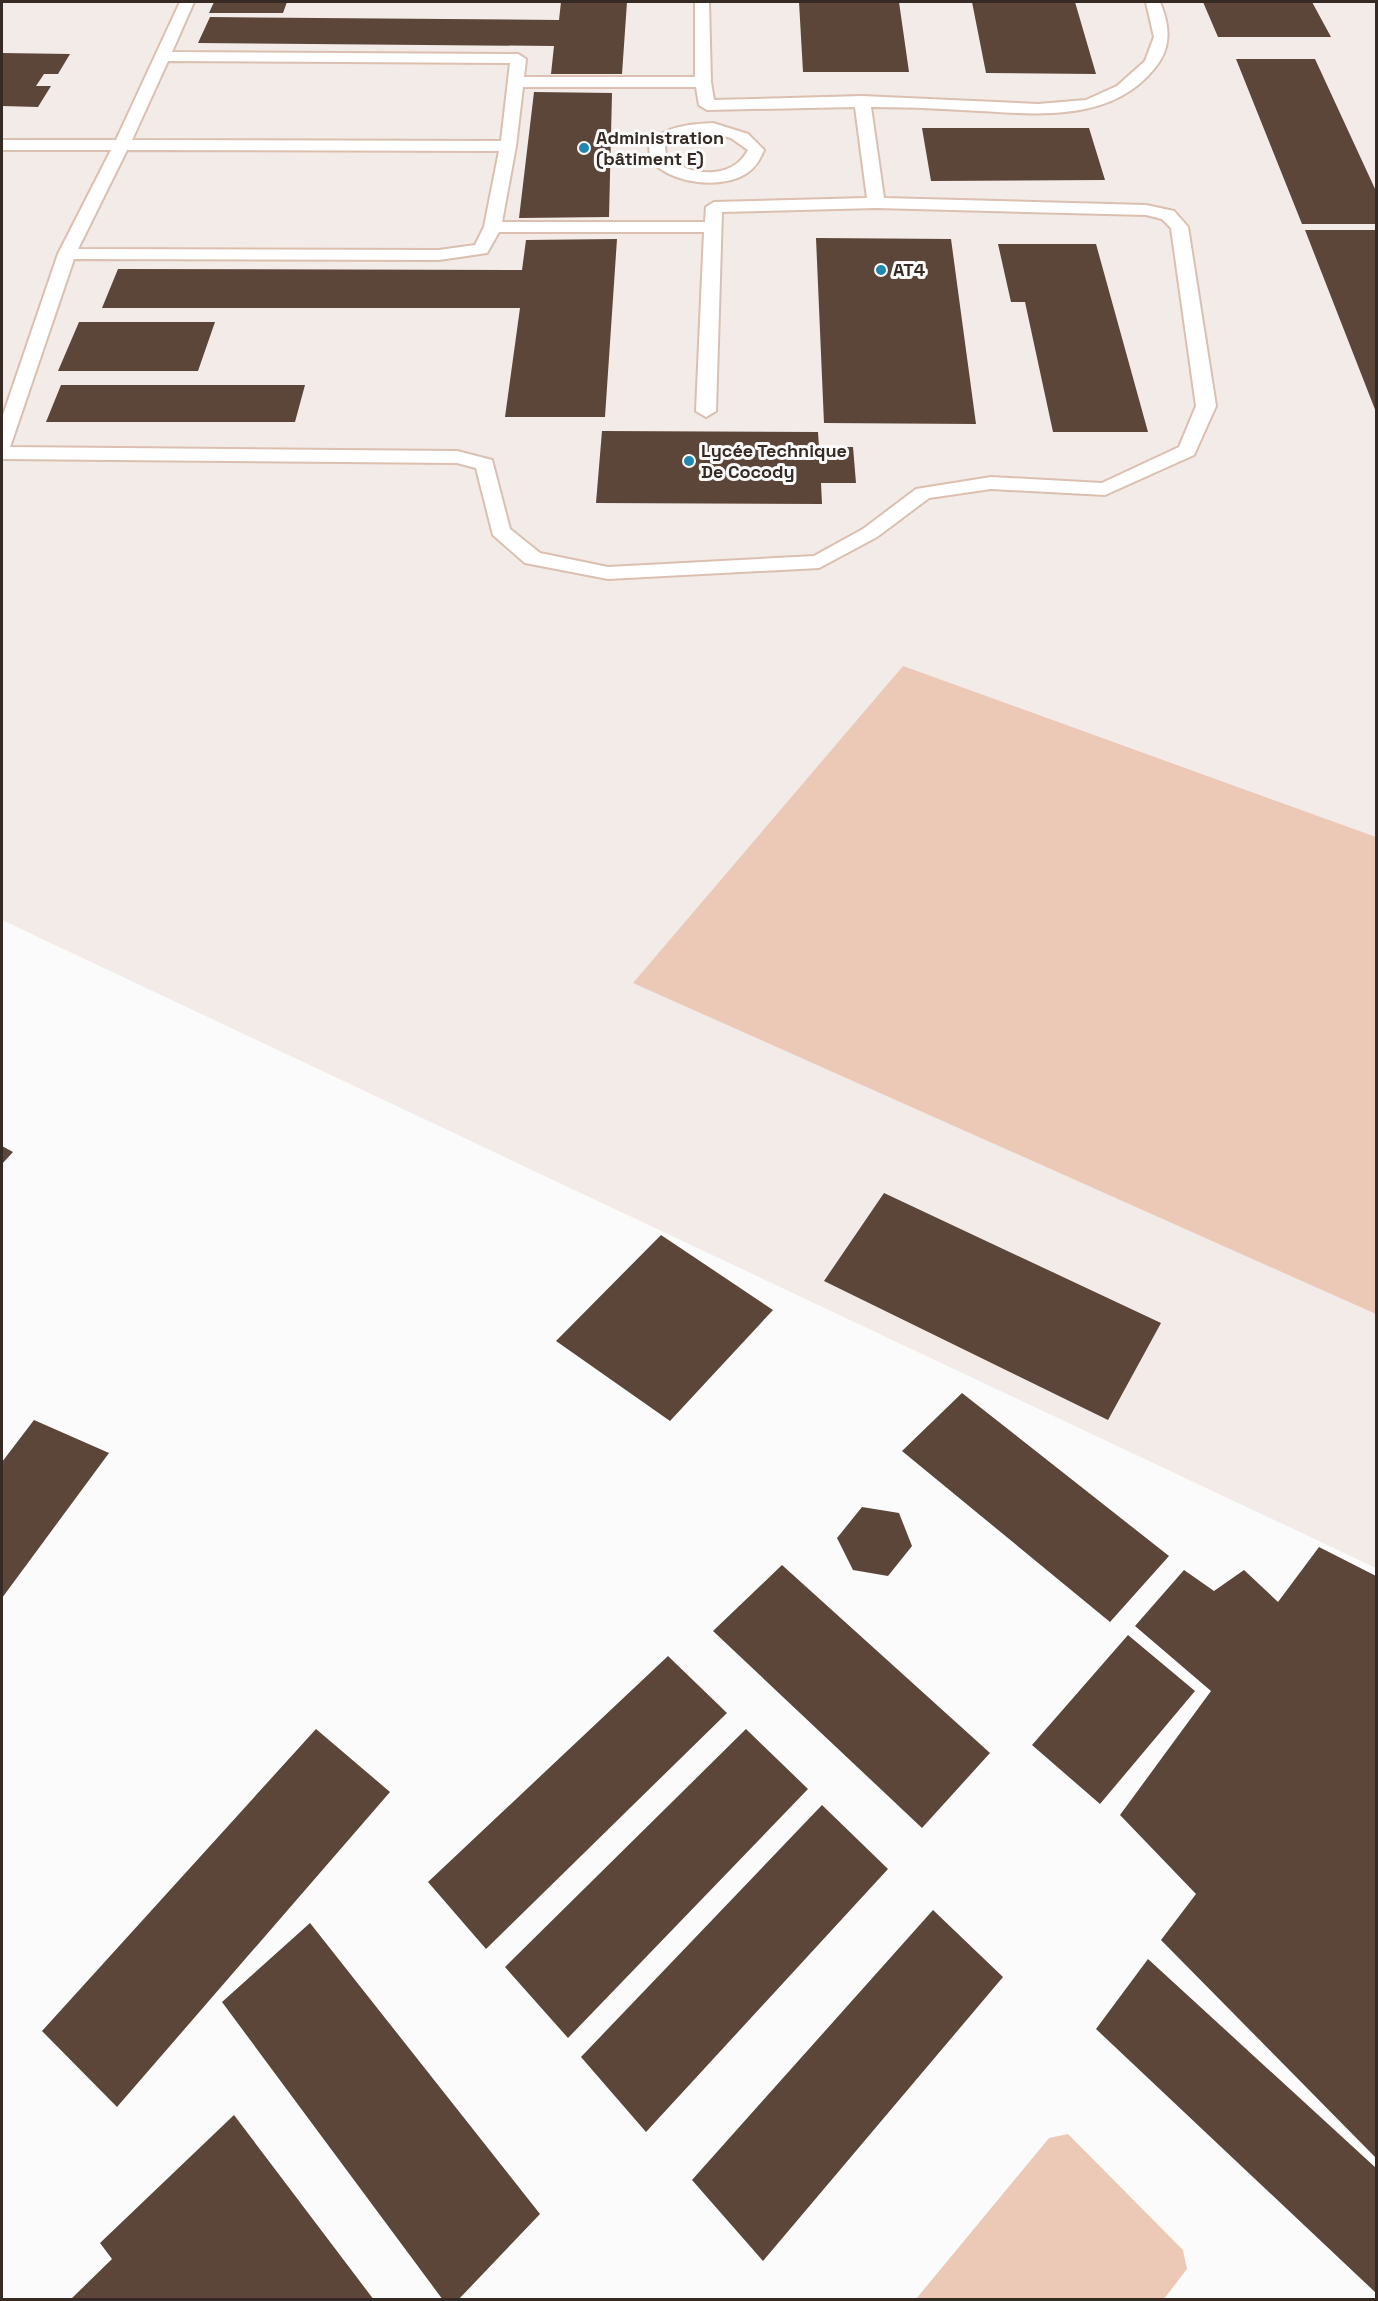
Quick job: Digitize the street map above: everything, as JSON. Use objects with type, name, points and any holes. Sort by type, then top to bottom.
[{"type":"lane","points":[[2,445],[67,254],[121,146],[187,2]]},
{"type":"lane","points":[[702,2],[703,82],[713,128]]},
{"type":"lane","points":[[707,105],[862,101],[1048,107],[1087,105],[1112,96],[1133,82],[1151,62],[1161,41],[1153,2]]},
{"type":"lane","points":[[67,254],[439,255],[481,249],[493,227],[508,146],[518,59],[163,56]]},
{"type":"lane","points":[[516,82],[703,82]]},
{"type":"lane","points":[[862,101],[876,203]]},
{"type":"lane","points":[[713,128],[737,134],[756,150],[754,160],[742,169],[708,177],[682,175],[667,169],[658,159],[657,144],[669,134],[688,129],[713,128]]},
{"type":"lane","points":[[2,145],[508,146]]},
{"type":"lane","points":[[706,411],[714,207],[708,177]]},
{"type":"lane","points":[[2,453],[457,457],[485,464],[500,531],[533,558],[608,573],[819,562],[870,534],[923,493],[991,483],[1105,489],[1187,451],[1206,406],[1179,227],[1168,215],[1146,210],[876,203],[714,207]]},
{"type":"lane","points":[[493,227],[713,226]]},
{"type":"shaded area","name":"Lycée Technique De Cocody","points":[[2,2],[1376,2],[1376,1568],[2,920]]},
{"type":"shaded area","points":[[903,666],[1376,837],[1376,1314],[633,983]]},
{"type":"shaded area","points":[[1068,2134],[1183,2250],[1187,2269],[1164,2299],[916,2299],[1049,2138]]},
{"type":"building","points":[[214,2],[287,2],[283,13],[209,13]]},
{"type":"building","points":[[561,2],[627,2],[622,74],[551,74],[554,46],[198,43],[210,17],[559,20]]},
{"type":"building","points":[[799,2],[899,2],[909,72],[803,72]]},
{"type":"building","points":[[972,2],[1075,2],[1096,74],[986,73]]},
{"type":"building","points":[[1203,2],[1312,2],[1331,37],[1218,37]]},
{"type":"building","points":[[2,53],[70,54],[58,74],[44,74],[36,86],[51,86],[38,107],[2,106]]},
{"type":"building","points":[[1236,59],[1315,59],[1376,191],[1376,224],[1302,224]]},
{"type":"building","points":[[534,92],[612,93],[609,217],[519,218]]},
{"type":"building","points":[[922,128],[1089,128],[1105,180],[931,181]]},
{"type":"building","points":[[1305,230],[1376,230],[1376,412]]},
{"type":"building","points":[[816,238],[951,239],[976,424],[824,423]]},
{"type":"building","points":[[617,239],[605,417],[505,417],[520,308],[102,308],[118,269],[522,270],[526,240]]},
{"type":"building","points":[[998,244],[1096,244],[1148,432],[1053,432],[1025,302],[1011,302]]},
{"type":"building","points":[[79,322],[215,322],[198,371],[58,371]]},
{"type":"building","points":[[61,385],[305,385],[295,422],[46,422]]},
{"type":"building","points":[[602,431],[818,432],[819,447],[853,447],[856,483],[821,483],[822,504],[596,503]]},
{"type":"building","points":[[2,1146],[13,1152],[2,1164]]},
{"type":"building","points":[[884,1193],[1161,1323],[1108,1420],[824,1281]]},
{"type":"building","points":[[661,1235],[773,1310],[670,1421],[556,1341]]},
{"type":"building","points":[[962,1393],[1169,1556],[1110,1622],[902,1451]]},
{"type":"building","points":[[34,1420],[109,1453],[2,1598],[2,1462]]},
{"type":"building","points":[[862,1507],[899,1513],[912,1546],[888,1576],[853,1570],[837,1538]]},
{"type":"building","points":[[1319,1547],[1376,1576],[1376,2158],[1161,1940],[1196,1894],[1120,1815],[1211,1691],[1135,1626],[1184,1570],[1214,1591],[1244,1570],[1278,1602]]},
{"type":"building","points":[[782,1565],[990,1753],[922,1828],[713,1631]]},
{"type":"building","points":[[1128,1635],[1195,1691],[1100,1804],[1032,1745]]},
{"type":"building","points":[[668,1656],[727,1713],[486,1949],[428,1882]]},
{"type":"building","points":[[316,1729],[390,1792],[117,2107],[42,2031]]},
{"type":"building","points":[[746,1729],[808,1789],[568,2038],[505,1967]]},
{"type":"building","points":[[822,1805],[888,1869],[646,2132],[581,2057]]},
{"type":"building","points":[[933,1910],[1003,1977],[763,2261],[692,2180]]},
{"type":"building","points":[[310,1923],[540,2214],[458,2300],[443,2300],[222,2002]]},
{"type":"building","points":[[1148,1959],[1376,2168],[1376,2293],[1096,2029]]},
{"type":"building","points":[[234,2115],[374,2300],[70,2300],[112,2259],[100,2243]]},
{"type":"place","name":"Administration (bâtiment E)","points":[[584,148]]},
{"type":"place","name":"AT4","points":[[881,270]]},
{"type":"place","name":"Lycée Technique De Cocody","points":[[689,461]]}]
